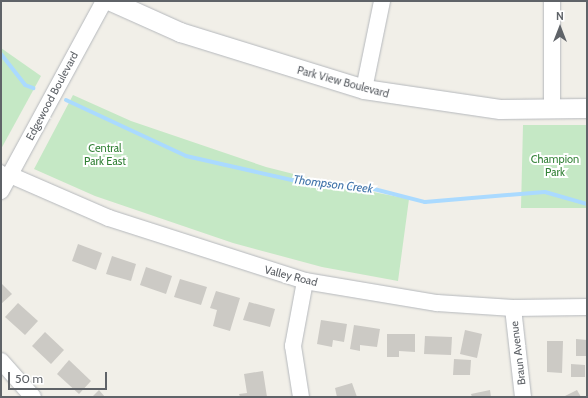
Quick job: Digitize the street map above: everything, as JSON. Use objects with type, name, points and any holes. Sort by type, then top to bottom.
[{"type":"street","name":"Edgewood Boulevard","points":[[1,191],[5,172],[104,1]]},
{"type":"street","name":"Park View Boulevard","points":[[111,1],[180,32],[364,89],[500,108],[587,108]]},
{"type":"street","points":[[364,89],[382,1]]},
{"type":"street","points":[[552,1],[552,108]]},
{"type":"street","name":"Valley Road","points":[[5,172],[109,218],[305,281],[394,298],[513,308],[587,306]]},
{"type":"street","points":[[301,397],[293,346],[305,281]]},
{"type":"street","name":"Braun Avenue","points":[[513,308],[523,397]]},
{"type":"street","points":[[1,361],[33,397]]},
{"type":"green space","points":[[1,48],[41,76],[1,149]]},
{"type":"green space","name":"Central Park East","points":[[73,95],[131,121],[266,167],[337,185],[409,199],[398,281],[322,267],[233,243],[95,196],[34,169]]},
{"type":"green space","name":"Champion Park","points":[[523,125],[587,125],[587,208],[521,208]]},
{"type":"building","points":[[78,244],[102,253],[96,270],[72,261]]},
{"type":"building","points":[[112,256],[136,264],[131,281],[106,274]]},
{"type":"building","points":[[146,267],[172,276],[166,294],[140,285]]},
{"type":"building","points":[[180,279],[207,287],[201,305],[174,297]]},
{"type":"building","points":[[1,283],[12,294],[1,304]]},
{"type":"building","points":[[216,291],[240,298],[230,331],[213,326],[217,310],[210,308]]},
{"type":"building","points":[[249,302],[275,309],[270,327],[243,320]]},
{"type":"building","points":[[18,303],[38,321],[25,335],[5,317]]},
{"type":"building","points":[[321,320],[347,324],[344,342],[333,340],[332,347],[317,344]]},
{"type":"building","points":[[354,325],[380,329],[377,347],[360,345],[360,351],[350,349]]},
{"type":"building","points":[[465,330],[482,334],[477,358],[460,354]]},
{"type":"building","points":[[45,332],[64,350],[51,364],[32,346]]},
{"type":"building","points":[[387,334],[415,334],[415,352],[399,351],[399,357],[387,357]]},
{"type":"building","points":[[425,336],[452,337],[451,355],[424,354]]},
{"type":"building","points":[[576,339],[587,340],[587,356],[576,356]]},
{"type":"building","points":[[547,341],[563,341],[562,373],[547,372]]},
{"type":"building","points":[[454,359],[471,360],[470,375],[453,375]]},
{"type":"building","points":[[69,360],[91,381],[79,394],[57,374]]},
{"type":"building","points":[[571,364],[585,365],[585,377],[571,377]]},
{"type":"building","points":[[263,371],[267,397],[240,397],[239,394],[247,393],[244,374]]},
{"type":"building","points":[[352,383],[357,397],[337,397],[335,388]]},
{"type":"building","points":[[99,390],[105,397],[92,397]]},
{"type":"building","points":[[490,390],[491,397],[472,397],[471,394]]},
{"type":"building","points":[[577,390],[581,397],[563,397]]},
{"type":"waterway","name":"Thompson Creek","points":[[1,54],[25,85],[33,88]]},
{"type":"waterway","name":"Thompson Creek","points":[[66,100],[186,156],[296,181],[370,188],[425,202],[545,192],[587,204]]}]
